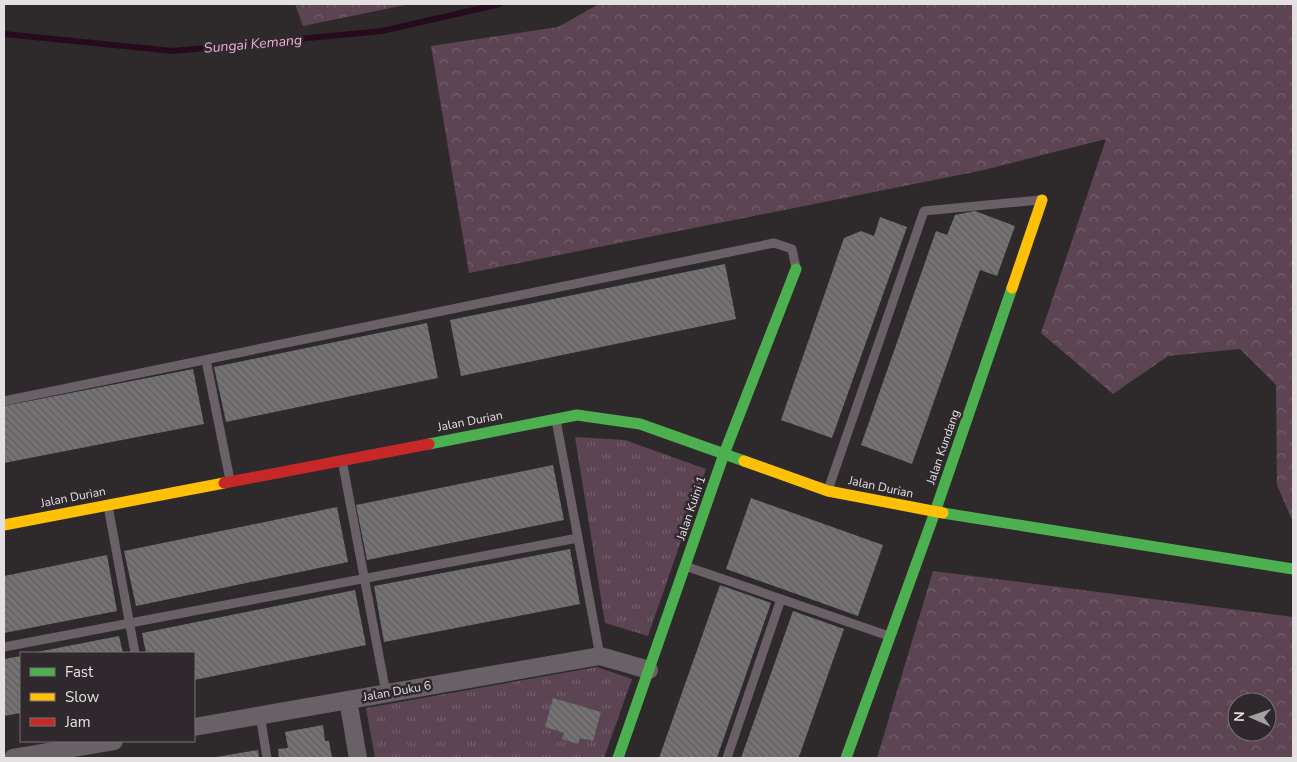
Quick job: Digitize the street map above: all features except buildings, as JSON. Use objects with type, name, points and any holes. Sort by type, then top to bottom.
[{"type":"street","name":"Jalan Kundang","points":[[846,758],[935,512],[1042,200]]},
{"type":"street","name":"Jalan Kuini 1","points":[[618,758],[724,454],[796,268]]},
{"type":"street","name":"Jalan Durian","points":[[4,524],[577,415],[640,424],[828,491],[935,512],[1293,569]]},
{"type":"street","points":[[600,656],[649,670]]},
{"type":"street","name":"Jalan Duku 6","points":[[195,727],[600,656]]},
{"type":"street","points":[[348,700],[358,758]]},
{"type":"street","points":[[13,758],[89,752],[112,742]]},
{"type":"lane","points":[[828,491],[924,211],[1042,200]]},
{"type":"lane","points":[[4,401],[774,243],[792,249],[796,268]]},
{"type":"lane","points":[[206,360],[230,481]]},
{"type":"lane","points":[[556,418],[600,656]]},
{"type":"lane","points":[[342,460],[386,693]]},
{"type":"lane","points":[[107,504],[135,652]]},
{"type":"lane","points":[[4,647],[578,538]]},
{"type":"lane","points":[[685,566],[889,636]]},
{"type":"lane","points":[[727,758],[781,599]]},
{"type":"lane","points":[[260,715],[267,758]]},
{"type":"green space","points":[[295,4],[410,4],[303,26]]},
{"type":"green space","points":[[599,4],[1293,4],[1293,522],[1277,485],[1276,385],[1240,349],[1168,356],[1113,394],[1041,333],[1106,139],[984,170],[469,273],[431,46],[558,27]]},
{"type":"green space","points":[[575,437],[625,440],[706,469],[648,636],[605,623]]},
{"type":"green space","points":[[933,571],[1293,617],[1293,758],[877,758]]},
{"type":"green space","points":[[597,667],[632,679],[604,758],[375,758],[366,708]]},
{"type":"waterway","name":"Sungai Kemang","points":[[4,34],[173,51],[382,31],[500,4]]},
{"type":"traffic: fast","points":[[618,758],[724,454],[796,269]]},
{"type":"traffic: fast","points":[[846,758],[935,512],[1012,288]]},
{"type":"traffic: fast","points":[[429,444],[577,415],[640,424],[744,461]]},
{"type":"traffic: fast","points":[[943,513],[1293,569]]},
{"type":"traffic: slow","points":[[1012,288],[1042,200]]},
{"type":"traffic: slow","points":[[744,461],[828,491],[943,513]]},
{"type":"traffic: slow","points":[[4,525],[224,483]]},
{"type":"traffic: jam","points":[[224,483],[429,444]]}]
